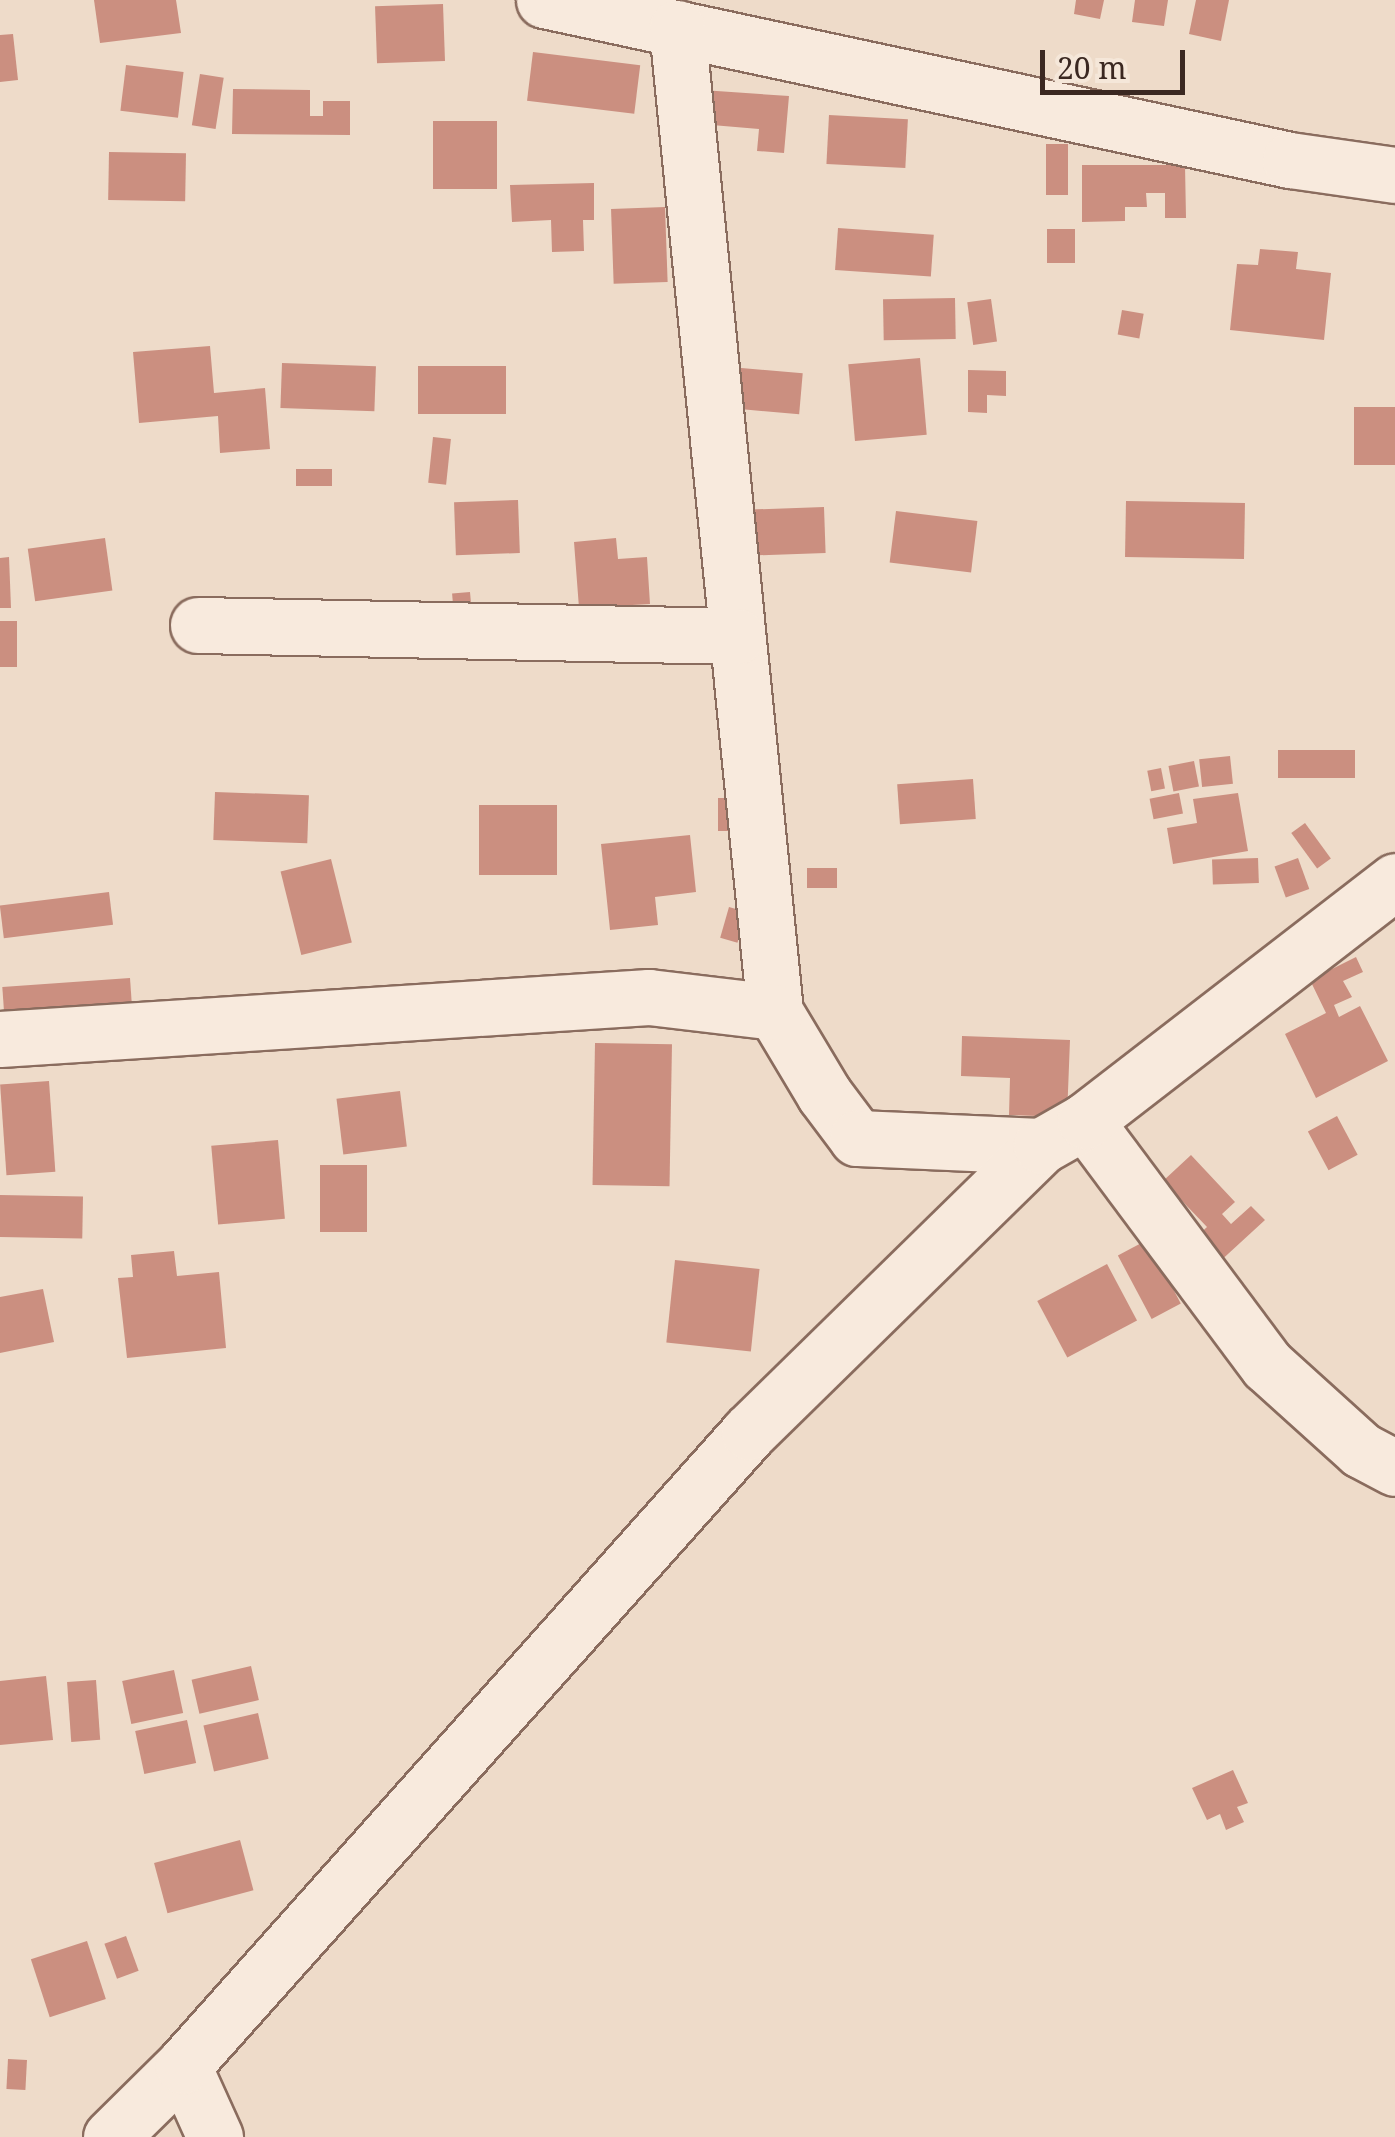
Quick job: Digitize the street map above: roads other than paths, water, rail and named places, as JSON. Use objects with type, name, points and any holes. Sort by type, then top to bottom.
[{"type":"street","points":[[544,0],[1290,160],[1395,176]]},
{"type":"street","points":[[677,28],[775,1012],[824,1094],[857,1138],[1063,1133]]},
{"type":"street","points":[[198,626],[738,636]]},
{"type":"street","points":[[111,2137],[183,2066],[749,1432],[1063,1133],[1395,880]]},
{"type":"street","points":[[0,1040],[649,997],[775,1012]]},
{"type":"street","points":[[1063,1133],[1267,1365],[1361,1450],[1395,1468]]},
{"type":"street","points":[[183,2066],[215,2137]]}]
